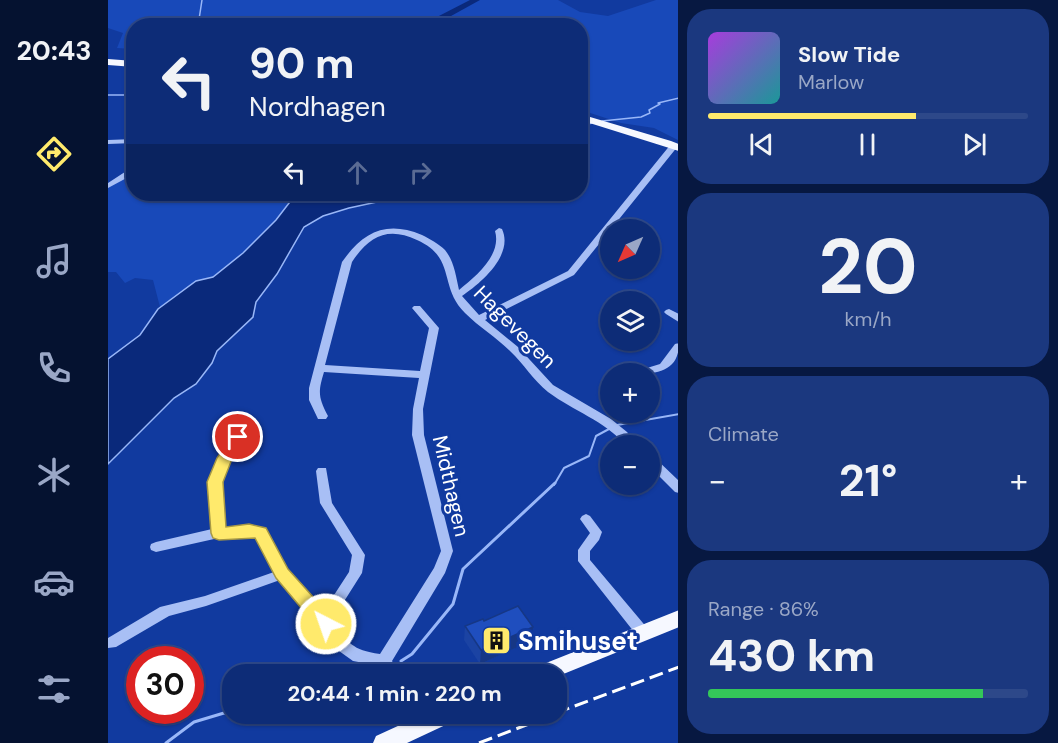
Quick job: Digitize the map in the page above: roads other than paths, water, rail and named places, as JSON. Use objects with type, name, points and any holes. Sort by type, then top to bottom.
[{"type":"main road","points":[[108,62],[126,63]]},
{"type":"main road","points":[[588,120],[607,127],[649,136],[676,147]]},
{"type":"main road","points":[[566,664],[678,618]]},
{"type":"main road","points":[[384,743],[414,724]]},
{"type":"street","points":[[108,142],[126,141]]},
{"type":"street","points":[[479,319],[571,273],[676,147]]},
{"type":"street","points":[[108,186],[126,175]]},
{"type":"street","name":"Hagevegen","points":[[322,416],[314,400],[319,368],[347,262],[358,245],[369,236],[386,231],[400,232],[438,248],[449,267],[456,296],[515,350],[553,392],[600,416]]},
{"type":"street","points":[[456,296],[471,286],[486,271],[502,244],[499,231]]},
{"type":"street","name":"Midthagen","points":[[384,661],[408,625],[446,557],[447,551],[418,435],[418,409],[423,375],[434,328],[417,308]]},
{"type":"street","points":[[669,312],[678,319]]},
{"type":"street","points":[[660,367],[664,366],[678,346]]},
{"type":"street","points":[[319,368],[423,375]]},
{"type":"street","name":"Hagevegen","points":[[612,423],[623,435]]},
{"type":"street","points":[[219,533],[215,482],[225,458],[238,437]]},
{"type":"street","points":[[660,470],[678,489]]},
{"type":"street","points":[[322,471],[326,503],[359,555],[355,573],[324,622]]},
{"type":"street","points":[[586,519],[596,532],[595,537],[584,550],[584,561],[643,633]]},
{"type":"street","points":[[156,547],[219,533],[260,532],[282,574],[351,653],[367,659],[384,661],[386,664]]},
{"type":"street","points":[[111,643],[165,611],[189,606],[282,574]]},
{"type":"waterway","points":[[199,18],[202,0]]},
{"type":"waterway","points":[[442,18],[476,0]]},
{"type":"waterway","points":[[108,95],[126,95]]},
{"type":"waterway","points":[[602,121],[641,117],[650,113],[649,110],[660,104],[658,103],[678,98]]},
{"type":"waterway","points":[[588,124],[592,123]]},
{"type":"waterway","points":[[617,425],[678,414]]},
{"type":"waterway","points":[[554,485],[564,468],[589,456],[596,436],[609,429]]},
{"type":"waterway","points":[[401,661],[412,654],[453,604],[463,569],[555,483]]},
{"type":"waterway","points":[[166,743],[194,722],[222,714]]},
{"type":"railway","points":[[567,709],[678,667]]},
{"type":"railway","points":[[479,743],[529,724]]},
{"type":"place","name":"Smihuset","points":[[497,641]]}]
